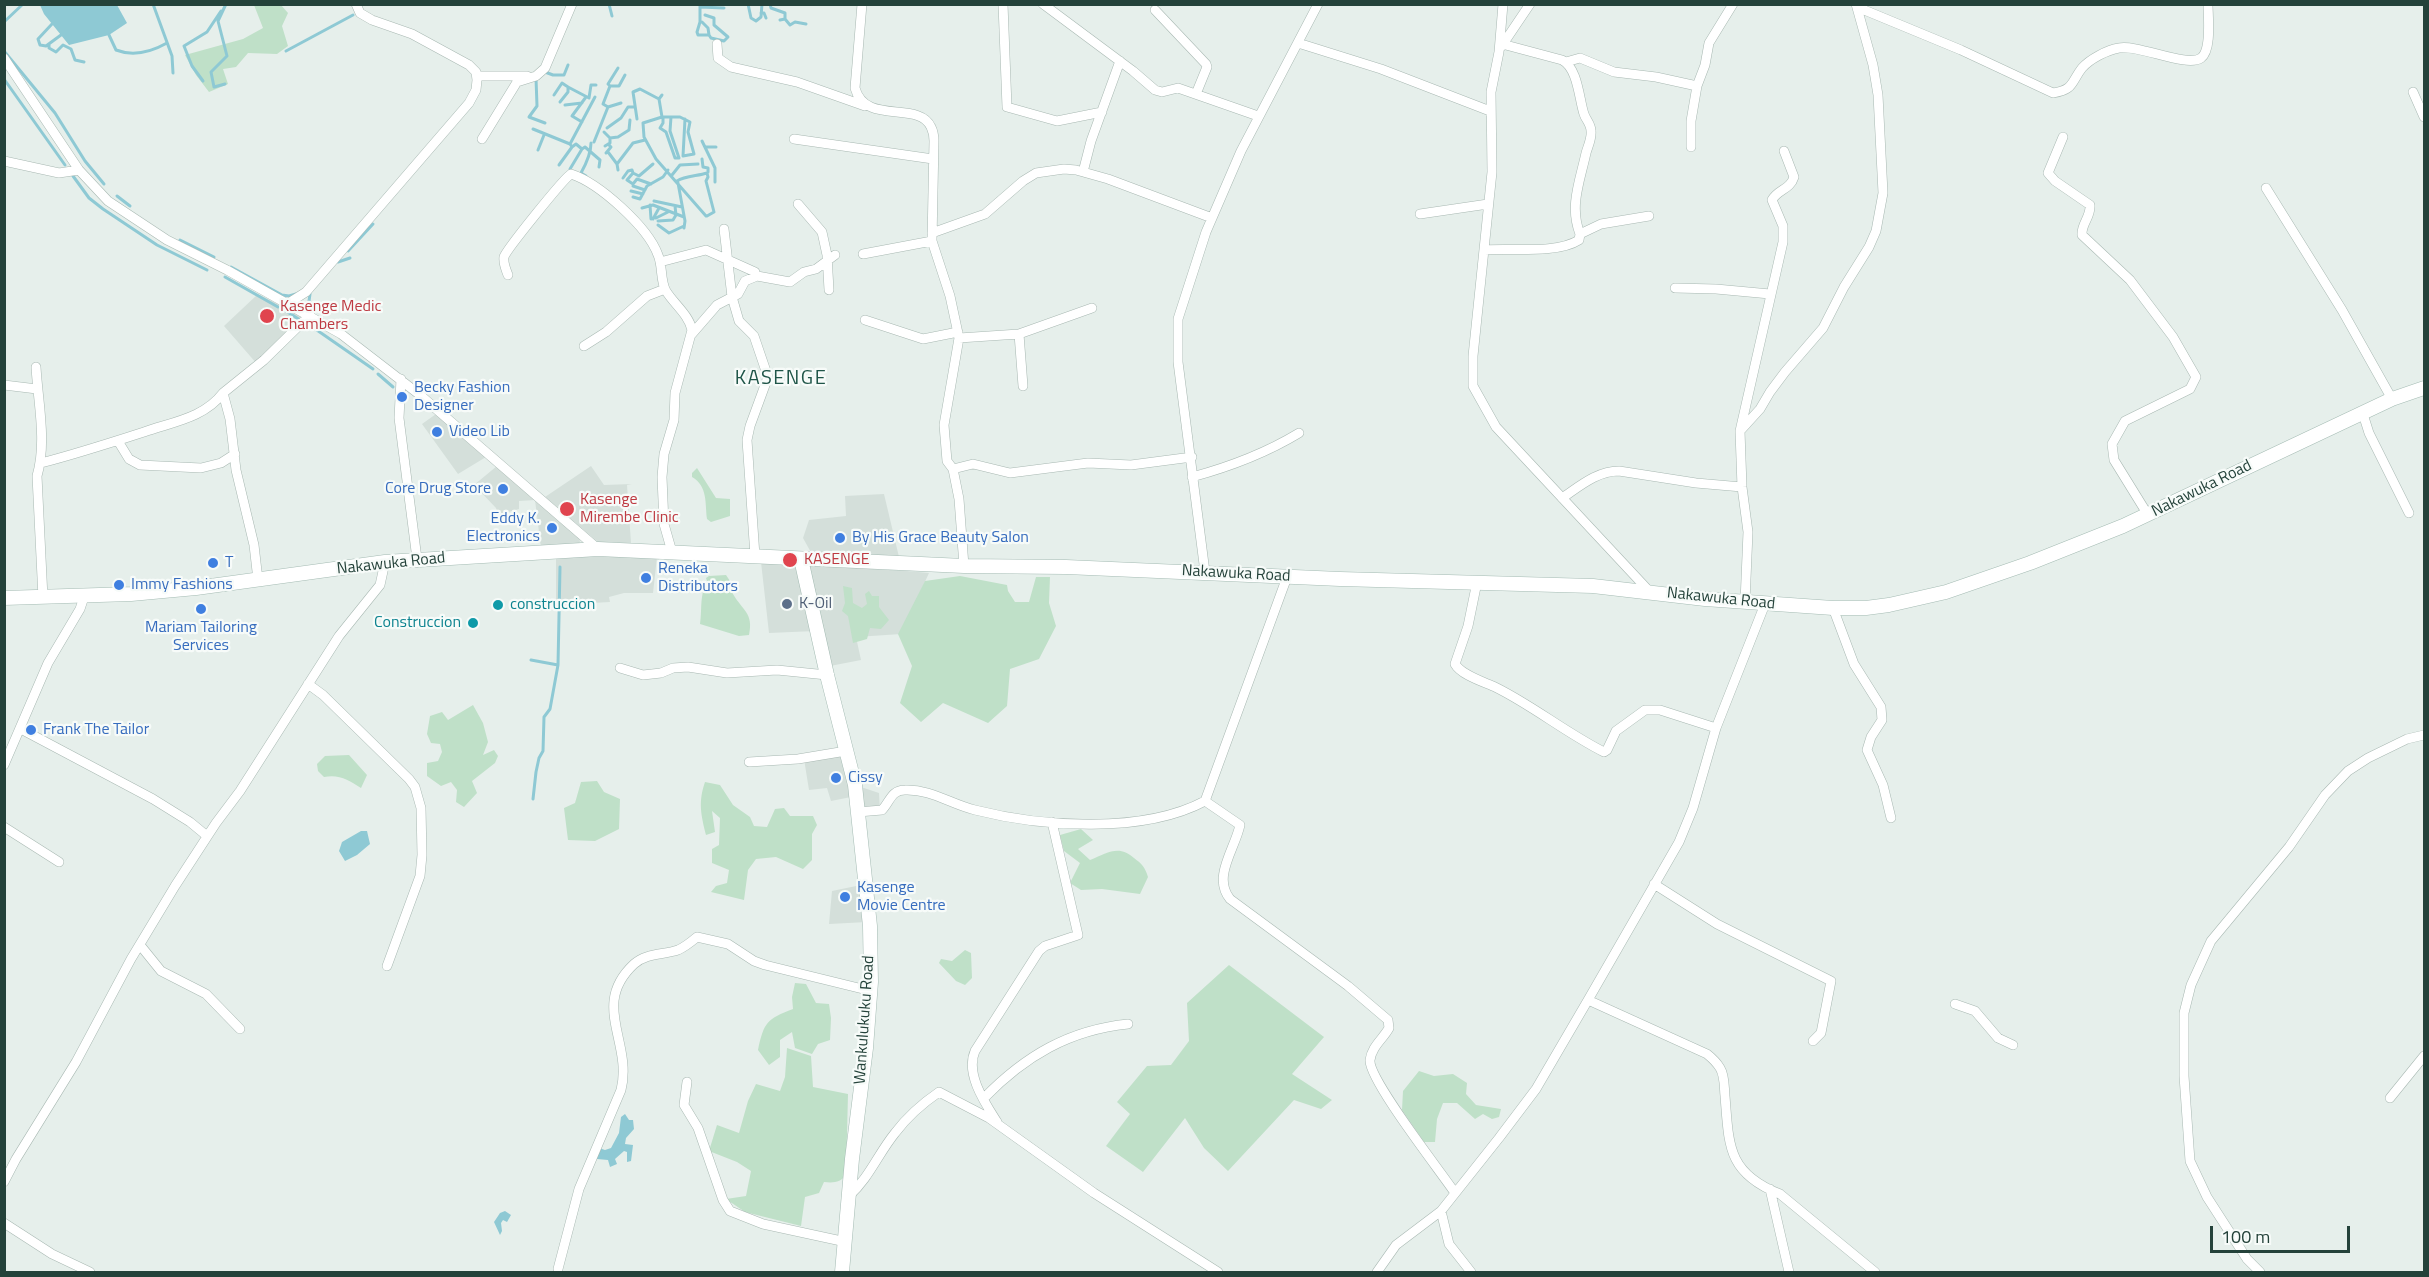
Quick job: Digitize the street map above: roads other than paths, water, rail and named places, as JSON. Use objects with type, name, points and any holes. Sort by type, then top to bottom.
[{"type":"main road","name":"Nakawuka Road","points":[[4,598],[84,597],[196,588],[385,562],[598,549],[964,566],[1057,566],[1287,577],[1593,586],[1765,604],[1833,608],[1889,605],[1946,592],[2030,563],[2148,515],[2392,399],[2424,388]]},
{"type":"main road","name":"Wankulukuku Road","points":[[801,559],[855,785],[870,926],[871,991],[843,1272]]},
{"type":"street","points":[[287,304],[306,292],[412,167],[463,111],[476,90],[477,76],[474,69],[412,34],[372,20],[357,10],[356,4]]},
{"type":"street","points":[[482,139],[517,82],[536,76],[545,68],[572,4]]},
{"type":"street","points":[[862,4],[855,88],[859,99],[865,106]]},
{"type":"street","points":[[1003,4],[1007,107],[1057,121],[1102,112]]},
{"type":"street","points":[[1043,4],[1155,90],[1162,92],[1178,87],[1258,116]]},
{"type":"street","points":[[1205,572],[1179,362],[1178,319],[1212,219],[1258,116],[1317,4]]},
{"type":"street","points":[[1503,4],[1501,48],[1491,92],[1492,172],[1473,356],[1473,386],[1496,427],[1649,591]]},
{"type":"street","points":[[1501,48],[1530,4]]},
{"type":"street","points":[[1691,147],[1691,121],[1697,86],[1705,65],[1709,43],[1733,4]]},
{"type":"street","points":[[1857,5],[2053,93],[2064,91],[2076,81],[2084,65],[2118,48],[2135,49],[2187,61],[2199,60],[2204,56],[2208,43],[2208,4]]},
{"type":"street","points":[[1740,431],[1760,409],[1785,372],[1823,328],[1844,287],[1869,247],[1875,231],[1883,193],[1878,95],[1871,57],[1857,5]]},
{"type":"street","points":[[1155,10],[1206,64],[1207,68],[1196,94]]},
{"type":"street","points":[[1298,43],[1356,60],[1490,111]]},
{"type":"street","points":[[717,44],[718,58],[731,67],[797,82],[865,106],[911,115],[928,122],[932,128],[934,141],[932,237],[951,296],[959,335],[944,425],[948,461],[953,469],[963,536],[964,566]]},
{"type":"street","points":[[1501,48],[1566,62],[1580,58],[1614,72],[1656,77],[1697,86]]},
{"type":"street","points":[[4,58],[79,170],[99,193],[167,240],[227,270],[341,334],[401,379],[486,450],[598,549]]},
{"type":"street","points":[[1083,172],[1120,61]]},
{"type":"street","points":[[1485,250],[1538,249],[1570,245],[1579,240],[1580,234],[1575,217],[1576,191],[1591,131],[1573,75],[1566,62]]},
{"type":"street","points":[[477,76],[536,76]]},
{"type":"street","points":[[2413,92],[2424,117]]},
{"type":"street","points":[[2063,137],[2048,173],[2090,205],[2090,213],[2082,228],[2082,235],[2130,280],[2173,337],[2196,377],[2190,389],[2125,421],[2112,444],[2114,460],[2148,515]]},
{"type":"street","points":[[794,139],[933,159]]},
{"type":"street","points":[[1745,602],[1748,532],[1742,487],[1740,431],[1782,242],[1783,226],[1772,200],[1776,193],[1790,186],[1794,177],[1784,151]]},
{"type":"street","points":[[4,161],[59,173],[79,170]]},
{"type":"street","points":[[863,254],[932,237],[985,214],[1023,181],[1036,173],[1064,169],[1083,172],[1212,219]]},
{"type":"street","points":[[508,275],[504,262],[507,251],[566,177],[571,174],[611,199],[629,215],[654,245],[665,290],[688,320],[692,330],[675,393],[674,420],[666,447],[662,477],[664,524],[672,552]]},
{"type":"street","points":[[2266,188],[2342,310],[2392,399]]},
{"type":"street","points":[[798,204],[822,232],[827,255],[829,290]]},
{"type":"street","points":[[1420,214],[1488,204]]},
{"type":"street","points":[[1580,234],[1601,224],[1649,216]]},
{"type":"street","points":[[724,229],[732,297],[739,321],[754,336],[768,377],[747,440],[747,460],[752,489],[754,556]]},
{"type":"street","points":[[660,262],[706,250],[755,272]]},
{"type":"street","points":[[691,335],[717,305],[738,294],[745,281],[757,276],[790,282],[804,272],[816,269],[835,255]]},
{"type":"street","points":[[1675,288],[1770,294]]},
{"type":"street","points":[[584,346],[606,332],[647,296],[665,290]]},
{"type":"street","points":[[41,463],[184,420],[215,403],[223,393],[264,360],[306,313],[306,292]]},
{"type":"street","points":[[865,320],[923,339],[959,335],[1019,334],[1092,308]]},
{"type":"street","points":[[1019,334],[1023,386]]},
{"type":"street","points":[[36,367],[41,463],[37,476],[43,598]]},
{"type":"street","points":[[401,379],[399,418],[417,559]]},
{"type":"street","points":[[4,385],[37,389]]},
{"type":"street","points":[[223,393],[230,419],[236,470],[254,545],[258,580]]},
{"type":"street","points":[[2363,414],[2369,433],[2409,513]]},
{"type":"street","points":[[1192,477],[1223,468],[1268,450],[1299,433]]},
{"type":"street","points":[[118,441],[129,459],[140,465],[201,468],[221,463],[235,454]]},
{"type":"street","points":[[953,469],[973,464],[1010,473],[1088,463],[1131,465],[1192,457]]},
{"type":"street","points":[[1562,498],[1607,471],[1742,487]]},
{"type":"street","points":[[4,1182],[76,1062],[140,945],[207,836],[240,791],[339,636],[380,585],[385,562]]},
{"type":"street","points":[[858,812],[882,810],[894,793],[904,790],[939,795],[975,810],[1052,822],[1081,824],[1158,819],[1205,801],[1287,577]]},
{"type":"street","points":[[1477,582],[1468,626],[1455,664],[1457,668],[1504,691],[1571,734],[1604,752],[1616,731],[1645,710],[1660,710],[1716,728]]},
{"type":"street","points":[[4,765],[48,663],[80,609],[84,597]]},
{"type":"street","points":[[1377,1272],[1396,1245],[1441,1211],[1536,1089],[1588,1000],[1679,842],[1693,807],[1716,728],[1765,604]]},
{"type":"street","points":[[1833,608],[1854,664],[1881,707],[1882,720],[1871,737],[1867,750],[1883,785],[1891,818]]},
{"type":"street","points":[[620,668],[642,675],[688,667],[727,673],[777,670],[827,675]]},
{"type":"street","points":[[308,684],[323,695],[409,779],[418,794],[422,855],[420,876],[387,966]]},
{"type":"street","points":[[21,729],[153,799],[190,822],[207,836]]},
{"type":"street","points":[[2260,1272],[2247,1258],[2207,1197],[2190,1161],[2184,1076],[2184,1013],[2191,985],[2211,941],[2289,847],[2325,795],[2348,771],[2368,758],[2407,740],[2424,735]]},
{"type":"street","points":[[749,762],[798,759],[846,751]]},
{"type":"street","points":[[1205,801],[1240,825],[1224,872],[1224,892],[1230,899],[1348,986],[1388,1020],[1389,1028],[1373,1049],[1370,1062],[1402,1118],[1455,1193]]},
{"type":"street","points":[[999,1125],[984,1098],[973,1071],[972,1058],[1039,951],[1044,946],[1078,935],[1052,822]]},
{"type":"street","points":[[4,827],[59,862]]},
{"type":"street","points":[[1654,884],[1717,924],[1832,981],[1821,1033],[1813,1041]]},
{"type":"street","points":[[558,1269],[579,1189],[621,1090],[624,1061],[612,1007],[614,994],[634,963],[656,954],[677,951],[697,938],[728,944],[754,961],[765,965],[871,991]]},
{"type":"street","points":[[140,945],[161,971],[206,994],[240,1029]]},
{"type":"street","points":[[1588,1000],[1632,1022],[1691,1045],[1707,1054],[1719,1066],[1724,1076],[1728,1131],[1732,1155],[1738,1166],[1770,1190],[1780,1194],[1875,1272]]},
{"type":"street","points":[[1955,1004],[1975,1011],[1998,1038],[2013,1046]]},
{"type":"street","points":[[984,1098],[1015,1068],[1035,1054],[1093,1030],[1128,1024]]},
{"type":"street","points":[[2390,1098],[2424,1056]]},
{"type":"street","points":[[687,1082],[684,1105],[698,1128],[723,1200],[730,1211],[763,1224],[846,1242]]},
{"type":"street","points":[[849,1196],[869,1175],[895,1133],[926,1101],[939,1092],[999,1125],[1094,1193],[1218,1272]]},
{"type":"street","points":[[1770,1190],[1789,1272]]},
{"type":"street","points":[[1441,1211],[1449,1244],[1471,1272]]},
{"type":"street","points":[[4,1223],[52,1254],[90,1272]]},
{"type":"water","points":[[40,5],[117,5],[127,23],[109,35],[69,45],[44,14]]},
{"type":"water","points":[[361,831],[367,831],[370,844],[345,861],[339,851],[342,842]]},
{"type":"water","points":[[625,1114],[629,1120],[633,1120],[634,1129],[626,1138],[625,1144],[633,1145],[631,1161],[627,1162],[627,1152],[624,1151],[615,1159],[617,1164],[610,1167],[608,1160],[597,1159],[591,1152],[596,1147],[605,1150],[611,1148],[619,1133],[621,1117]]},
{"type":"water","points":[[505,1211],[511,1215],[507,1222],[503,1220],[501,1223],[500,1235],[494,1222],[500,1213]]},
{"type":"waterway","points":[[4,22],[23,4]]},
{"type":"waterway","points":[[153,4],[172,56],[173,73]]},
{"type":"waterway","points":[[225,84],[214,87],[211,72],[227,56],[218,21],[226,4]]},
{"type":"waterway","points":[[609,4],[612,16]]},
{"type":"waterway","points":[[700,4],[698,35],[709,35],[711,38],[724,41],[728,37],[714,25],[714,18],[705,15]]},
{"type":"waterway","points":[[748,4],[751,18],[756,21],[761,17],[762,4]]},
{"type":"waterway","points":[[770,4],[771,8],[785,13],[785,19]]},
{"type":"waterway","points":[[700,7],[724,8]]},
{"type":"waterway","points":[[203,81],[192,66],[184,46],[207,32],[221,11]]},
{"type":"waterway","points":[[761,13],[764,13],[766,18]]},
{"type":"waterway","points":[[286,51],[353,15]]},
{"type":"waterway","points":[[780,20],[785,19],[790,25],[795,22],[806,24]]},
{"type":"waterway","points":[[702,22],[708,28],[709,35]]},
{"type":"waterway","points":[[52,24],[38,39],[40,45],[46,46],[61,35]]},
{"type":"waterway","points":[[109,35],[116,50],[129,53],[149,51],[167,43]]},
{"type":"waterway","points":[[49,44],[49,48],[56,52],[63,45],[71,49],[75,60],[84,62]]},
{"type":"waterway","points":[[4,51],[55,113],[85,161],[104,184]]},
{"type":"waterway","points":[[545,72],[564,75],[568,65]]},
{"type":"waterway","points":[[618,68],[608,84],[619,86],[625,75]]},
{"type":"waterway","points":[[536,78],[537,106],[529,117],[545,123]]},
{"type":"waterway","points":[[4,79],[65,165]]},
{"type":"waterway","points":[[554,95],[562,83],[568,87]]},
{"type":"waterway","points":[[560,102],[568,92],[568,87],[589,98],[591,85],[596,85]]},
{"type":"waterway","points":[[608,107],[603,104],[610,86]]},
{"type":"waterway","points":[[637,119],[633,92],[640,89],[659,99]]},
{"type":"waterway","points":[[662,95],[659,99],[662,117],[643,123],[644,137],[656,159],[706,216]]},
{"type":"waterway","points":[[582,122],[572,116],[586,97]]},
{"type":"waterway","points":[[595,97],[570,144],[572,147],[576,144],[582,149],[585,147],[600,160],[599,167]]},
{"type":"waterway","points":[[565,105],[582,103]]},
{"type":"waterway","points":[[594,142],[608,107],[621,103]]},
{"type":"waterway","points":[[607,128],[621,118],[628,107],[635,107]]},
{"type":"waterway","points":[[662,117],[680,117],[690,122],[688,132],[694,154],[683,156],[685,119]]},
{"type":"waterway","points":[[663,117],[660,128],[666,132],[675,158],[679,158],[670,131],[671,117]]},
{"type":"waterway","points":[[610,138],[618,137],[629,130],[630,120]]},
{"type":"waterway","points":[[533,129],[570,144]]},
{"type":"waterway","points":[[604,132],[610,138],[610,143],[605,146]]},
{"type":"waterway","points":[[538,150],[544,135]]},
{"type":"waterway","points":[[617,164],[633,143],[645,140]]},
{"type":"waterway","points":[[702,141],[715,168],[715,182]]},
{"type":"waterway","points":[[586,176],[581,173],[588,158],[591,143]]},
{"type":"waterway","points":[[606,153],[611,147],[608,144]]},
{"type":"waterway","points":[[559,165],[572,147]]},
{"type":"waterway","points":[[706,147],[716,147]]},
{"type":"waterway","points":[[570,169],[582,149]]},
{"type":"waterway","points":[[608,152],[617,164],[618,170]]},
{"type":"waterway","points":[[702,159],[703,167],[708,168],[708,172]]},
{"type":"waterway","points":[[651,184],[637,179],[633,184],[627,180],[633,173],[639,176],[653,164]]},
{"type":"waterway","points":[[672,175],[680,165],[698,164]]},
{"type":"waterway","points":[[623,178],[628,171],[632,170],[633,173]]},
{"type":"waterway","points":[[633,197],[640,199],[647,186],[663,177],[668,170]]},
{"type":"waterway","points":[[677,181],[707,173],[706,181],[714,212],[707,216]]},
{"type":"waterway","points":[[73,176],[89,198],[103,209],[157,245],[207,270]]},
{"type":"waterway","points":[[678,183],[685,221],[684,228]]},
{"type":"waterway","points":[[633,186],[645,190]]},
{"type":"waterway","points":[[631,191],[643,194]]},
{"type":"waterway","points":[[117,196],[130,206]]},
{"type":"waterway","points":[[654,201],[682,207]]},
{"type":"waterway","points":[[650,205],[651,219]]},
{"type":"waterway","points":[[642,208],[653,205],[684,217]]},
{"type":"waterway","points":[[658,221],[673,220],[676,215],[675,206]]},
{"type":"waterway","points":[[653,219],[659,208]]},
{"type":"waterway","points":[[656,218],[668,212]]},
{"type":"waterway","points":[[348,251],[373,224]]},
{"type":"waterway","points":[[658,225],[669,233],[684,226]]},
{"type":"waterway","points":[[180,240],[214,257]]},
{"type":"waterway","points":[[338,262],[350,258]]},
{"type":"waterway","points":[[231,267],[282,295],[296,294]]},
{"type":"waterway","points":[[225,277],[278,307]]},
{"type":"waterway","points":[[310,294],[309,301],[315,309]]},
{"type":"waterway","points":[[286,311],[300,320]]},
{"type":"waterway","points":[[311,326],[373,369]]},
{"type":"waterway","points":[[378,374],[393,387]]},
{"type":"waterway","points":[[533,799],[536,772],[543,751],[544,717],[550,709],[558,665],[560,567]]},
{"type":"waterway","points":[[531,660],[558,665]]},
{"type":"place","name":"Kasenge Medic Chambers","points":[[267,316]]},
{"type":"place","name":"Becky Fashion Designer","points":[[402,397]]},
{"type":"place","name":"Video Lib","points":[[437,432]]},
{"type":"place","name":"Core Drug Store","points":[[503,489]]},
{"type":"place","name":"Kasenge Mirembe Clinic","points":[[567,509]]},
{"type":"place","name":"Eddy K. Electronics","points":[[552,528]]},
{"type":"place","name":"By His Grace Beauty Salon","points":[[840,538]]},
{"type":"place","name":"KASENGE","points":[[790,560]]},
{"type":"place","name":"T","points":[[213,563]]},
{"type":"place","name":"Reneka Distributors","points":[[646,578]]},
{"type":"place","name":"Immy Fashions","points":[[119,585]]},
{"type":"place","name":"K-Oil","points":[[787,604]]},
{"type":"place","name":"construccion","points":[[498,605]]},
{"type":"place","name":"Mariam Tailoring Services","points":[[201,609]]},
{"type":"place","name":"Construccion","points":[[473,623]]},
{"type":"place","name":"Frank The Tailor","points":[[31,730]]},
{"type":"place","name":"Cissy","points":[[836,778]]},
{"type":"place","name":"Kasenge Movie Centre","points":[[845,897]]},
{"type":"district","name":"KASENGE","points":[[781,379]]}]
